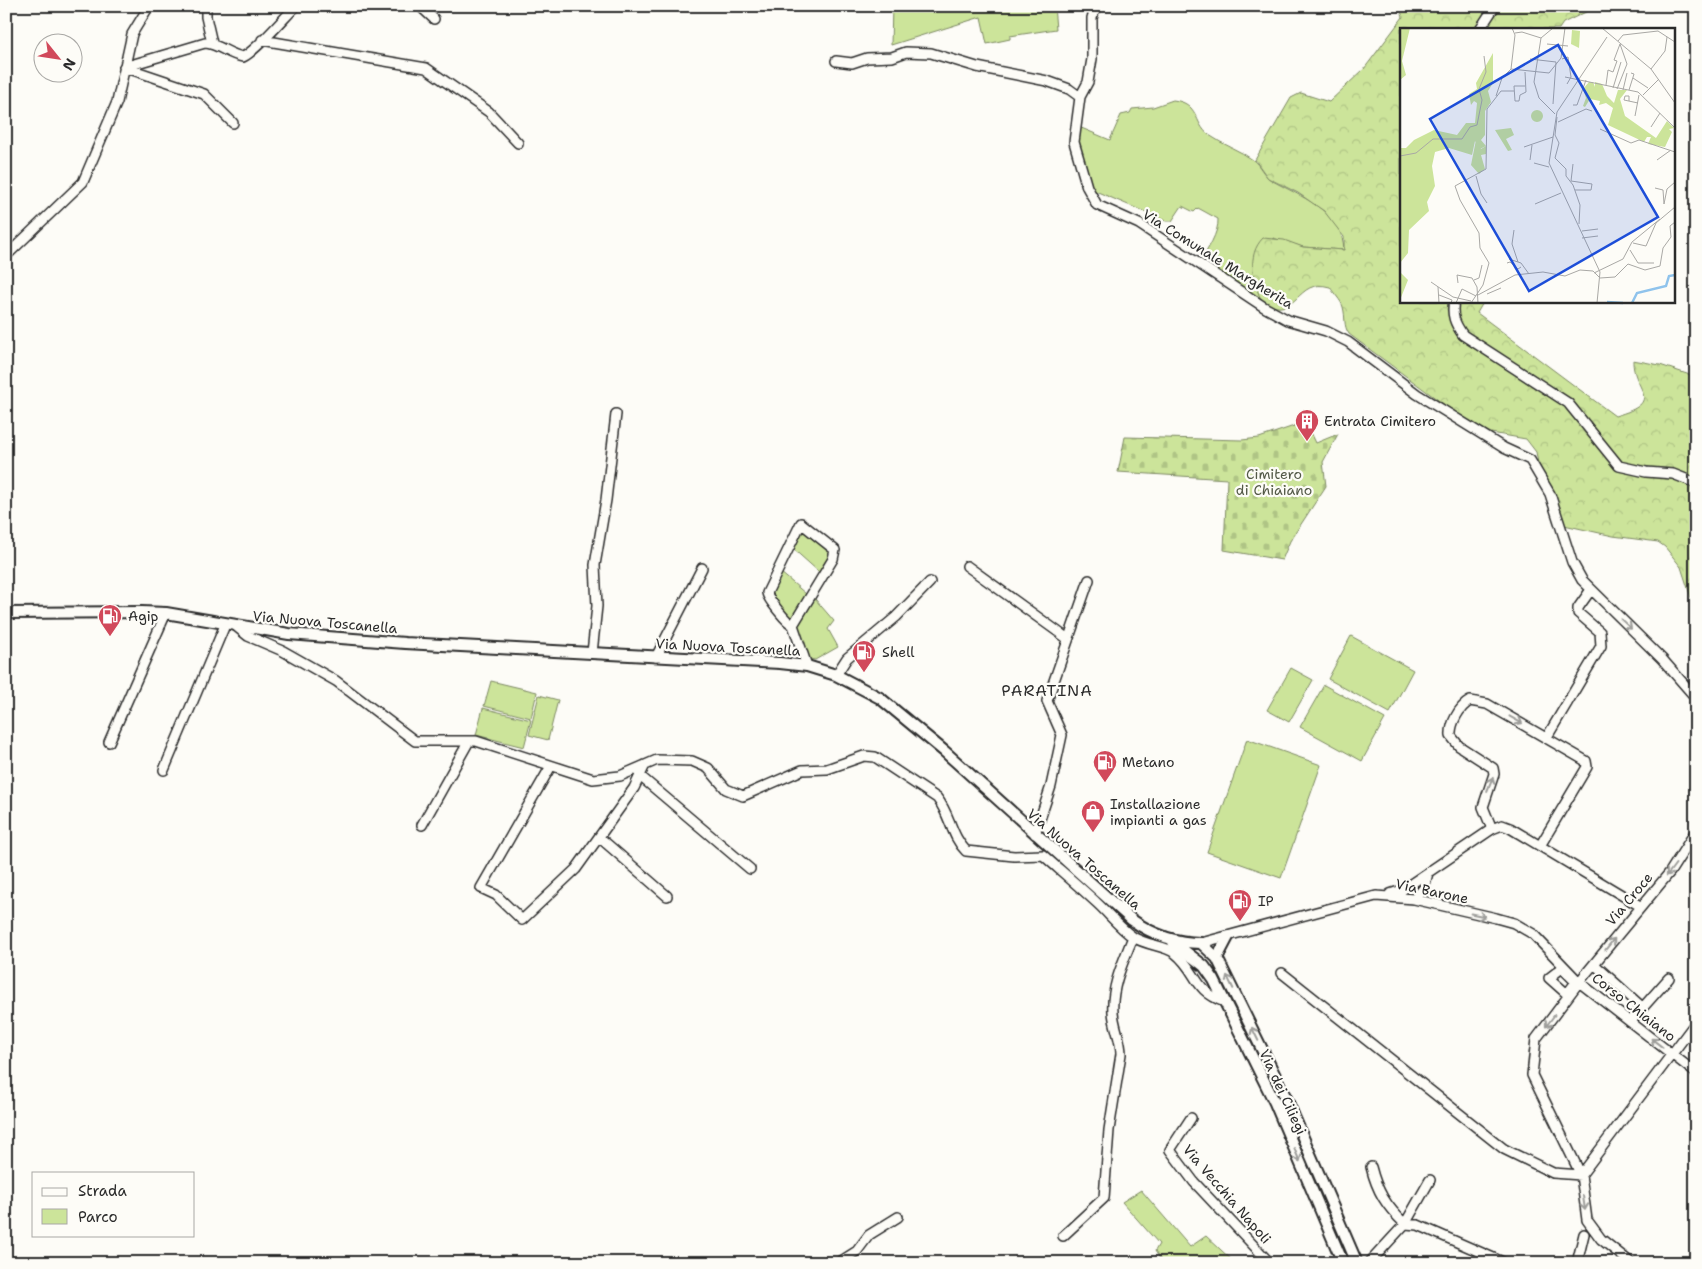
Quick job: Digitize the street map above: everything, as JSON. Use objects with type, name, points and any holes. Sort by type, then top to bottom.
[{"type":"main road","name":"Via Nuova Toscanella","points":[[6,613],[142,612],[166,614],[224,625],[289,634],[405,643],[807,666],[836,674],[863,687],[893,708],[1132,920],[1154,934],[1166,938],[1191,943],[1202,943]]},
{"type":"main road","points":[[1217,958],[1228,937]]},
{"type":"main road","name":"Via Nuova Toscanella","points":[[1166,938],[1180,945]]},
{"type":"main road","points":[[1202,943],[1200,954],[1207,969]]},
{"type":"main road","name":"Via dei Ciliegi","points":[[1202,943],[1217,958],[1286,1098],[1357,1263]]},
{"type":"main road","name":"Via dei Ciliegi","points":[[1180,945],[1207,969],[1225,1002],[1275,1103],[1343,1263]]},
{"type":"street","points":[[6,256],[32,229],[81,187],[118,102],[132,34],[149,6]]},
{"type":"street","points":[[206,6],[206,17],[212,43]]},
{"type":"street","points":[[124,67],[198,44],[212,43],[230,54],[243,57],[254,50],[296,6]]},
{"type":"street","points":[[420,6],[434,18]]},
{"type":"street","name":"Via Comunale Margherita","points":[[1096,6],[1092,18],[1088,82],[1080,97],[1074,142],[1087,187],[1097,205],[1139,224],[1288,320],[1326,331],[1348,342],[1417,394],[1504,448],[1530,460],[1550,494],[1572,562],[1590,591],[1662,659],[1696,698]]},
{"type":"street","points":[[1481,28],[1495,6]]},
{"type":"street","points":[[262,40],[426,68],[489,112],[518,143]]},
{"type":"street","points":[[836,61],[852,63],[867,58],[892,57],[906,52],[930,53],[977,67],[1047,81],[1069,89],[1080,97]]},
{"type":"street","points":[[124,67],[204,94],[233,123]]},
{"type":"street","points":[[1454,302],[1452,311],[1456,325],[1463,334],[1568,403],[1619,466],[1646,472],[1673,474],[1696,483]]},
{"type":"street","points":[[592,653],[597,606],[596,565],[616,414]]},
{"type":"street","points":[[793,625],[833,559],[835,550],[801,523],[767,593],[769,600],[787,621],[793,625],[807,666]]},
{"type":"street","points":[[966,566],[1068,640]]},
{"type":"street","points":[[656,656],[702,568]]},
{"type":"street","points":[[1035,834],[1050,786],[1062,735],[1047,701],[1089,580]]},
{"type":"street","points":[[836,674],[847,658],[896,617],[930,582]]},
{"type":"street","points":[[1546,737],[1601,646],[1600,632],[1578,613],[1579,606],[1590,591]]},
{"type":"street","points":[[109,742],[166,614]]},
{"type":"street","points":[[164,770],[224,625]]},
{"type":"street","points":[[237,627],[246,635],[284,651],[336,682],[416,741],[476,741],[593,779],[620,776],[656,760],[692,761],[708,768],[726,790],[743,796],[802,770],[827,768],[864,756],[875,757],[937,798],[942,804],[954,834],[966,851],[1014,856],[1043,855],[1133,937],[1148,945],[1169,948],[1184,961],[1195,980],[1209,997],[1225,1002]]},
{"type":"street","points":[[1492,830],[1483,807],[1494,774],[1493,768],[1452,738],[1450,730],[1467,702],[1481,702],[1584,759],[1587,766],[1540,846]]},
{"type":"street","points":[[422,825],[469,741]]},
{"type":"street","points":[[551,766],[481,888],[496,895],[522,920],[576,869],[634,788],[645,765]]},
{"type":"street","points":[[640,776],[750,869]]},
{"type":"street","points":[[1388,896],[1502,825],[1640,906]]},
{"type":"street","name":"Via Croce","points":[[1631,1263],[1601,1239],[1587,1220],[1580,1175],[1532,1075],[1536,1039],[1579,982],[1673,868],[1696,831]]},
{"type":"street","points":[[599,837],[668,896]]},
{"type":"street","points":[[1414,899],[1424,888],[1428,872]]},
{"type":"street","points":[[1414,899],[1412,894],[1418,879]]},
{"type":"street","points":[[1424,888],[1431,903]]},
{"type":"street","name":"Via Barone","points":[[1202,943],[1371,897],[1388,896],[1414,899],[1514,923],[1528,930],[1543,942],[1579,982]]},
{"type":"street","points":[[1064,1236],[1104,1198],[1109,1130],[1121,1054],[1121,1042],[1113,1012],[1114,991],[1133,937]]},
{"type":"street","points":[[1594,964],[1642,1007]]},
{"type":"street","points":[[1195,980],[1207,969]]},
{"type":"street","points":[[1282,973],[1504,1149],[1552,1173],[1580,1175],[1696,1022]]},
{"type":"street","points":[[1630,1022],[1669,978]]},
{"type":"street","name":"Corso Chiaiano","points":[[1579,982],[1696,1073]]},
{"type":"street","name":"Via Vecchia Napoli","points":[[1191,1118],[1170,1150],[1194,1182],[1270,1263]]},
{"type":"street","points":[[1370,1166],[1376,1189],[1386,1206],[1405,1224],[1418,1225],[1488,1259],[1505,1263]]},
{"type":"street","points":[[1369,1263],[1405,1224],[1430,1180]]},
{"type":"street","points":[[838,1263],[857,1251],[869,1235],[898,1217]]},
{"type":"street","points":[[1576,1263],[1584,1234]]},
{"type":"green space","points":[[892,6],[1054,6],[1056,29],[1010,36],[1010,39],[987,44],[981,17],[891,45]]},
{"type":"green space","points":[[1399,6],[1593,6],[1592,9],[1563,23],[1560,28],[1400,28],[1400,302],[1483,302],[1477,313],[1615,416],[1631,411],[1640,405],[1643,400],[1633,360],[1660,365],[1696,377],[1696,613],[1681,567],[1665,547],[1658,542],[1613,536],[1564,525],[1554,494],[1538,463],[1536,452],[1526,439],[1491,433],[1457,414],[1349,334],[1346,328],[1342,304],[1330,287],[1319,286],[1310,288],[1283,307],[1274,307],[1262,302],[1254,277],[1253,260],[1254,252],[1263,238],[1284,240],[1303,247],[1344,250],[1344,237],[1324,211],[1298,193],[1268,178],[1255,160],[1291,98],[1301,93],[1329,102],[1364,69],[1403,17]]},
{"type":"green space","points":[[1173,100],[1188,105],[1200,125],[1209,135],[1248,156],[1271,180],[1318,206],[1336,225],[1342,236],[1344,250],[1303,247],[1273,238],[1255,268],[1255,281],[1262,302],[1200,262],[1215,236],[1218,219],[1198,208],[1194,212],[1182,206],[1172,221],[1166,221],[1093,190],[1081,160],[1079,127],[1110,140],[1121,115],[1130,113],[1132,109],[1153,107]]},
{"type":"green space","name":"Cimitero di Chiaiano","points":[[1300,424],[1301,428],[1308,426],[1316,443],[1338,434],[1323,462],[1326,486],[1290,541],[1282,560],[1224,550],[1227,479],[1118,472],[1125,437],[1242,440],[1259,438]]},
{"type":"green space","points":[[800,527],[831,552],[819,572],[791,547]]},
{"type":"green space","points":[[780,572],[806,594],[790,621],[779,604],[769,595]]},
{"type":"green space","points":[[815,599],[834,621],[828,629],[838,647],[815,660],[809,659],[797,628]]},
{"type":"green space","points":[[1351,636],[1413,670],[1390,713],[1328,679]]},
{"type":"green space","points":[[1291,668],[1313,680],[1289,722],[1267,710]]},
{"type":"green space","points":[[491,681],[537,692],[531,718],[484,706]]},
{"type":"green space","points":[[1324,685],[1385,719],[1362,761],[1300,727]]},
{"type":"green space","points":[[539,695],[558,700],[548,740],[529,735]]},
{"type":"green space","points":[[483,708],[531,720],[524,747],[476,735]]},
{"type":"green space","points":[[1247,739],[1321,765],[1281,878],[1207,852]]},
{"type":"green space","points":[[1141,1190],[1190,1247],[1206,1236],[1235,1263],[1163,1263],[1155,1251],[1159,1244],[1122,1202]]},
{"type":"place","name":"Entrata Cimitero","points":[[1307,442]]},
{"type":"place","name":"Agip","points":[[110,637]]},
{"type":"place","name":"Shell","points":[[864,673]]},
{"type":"place","name":"Metano","points":[[1105,783]]},
{"type":"place","name":"Installazione impianti a gas","points":[[1093,833]]},
{"type":"place","name":"IP","points":[[1240,922]]},
{"type":"district","name":"PARATINA","points":[[1047,690]]}]
